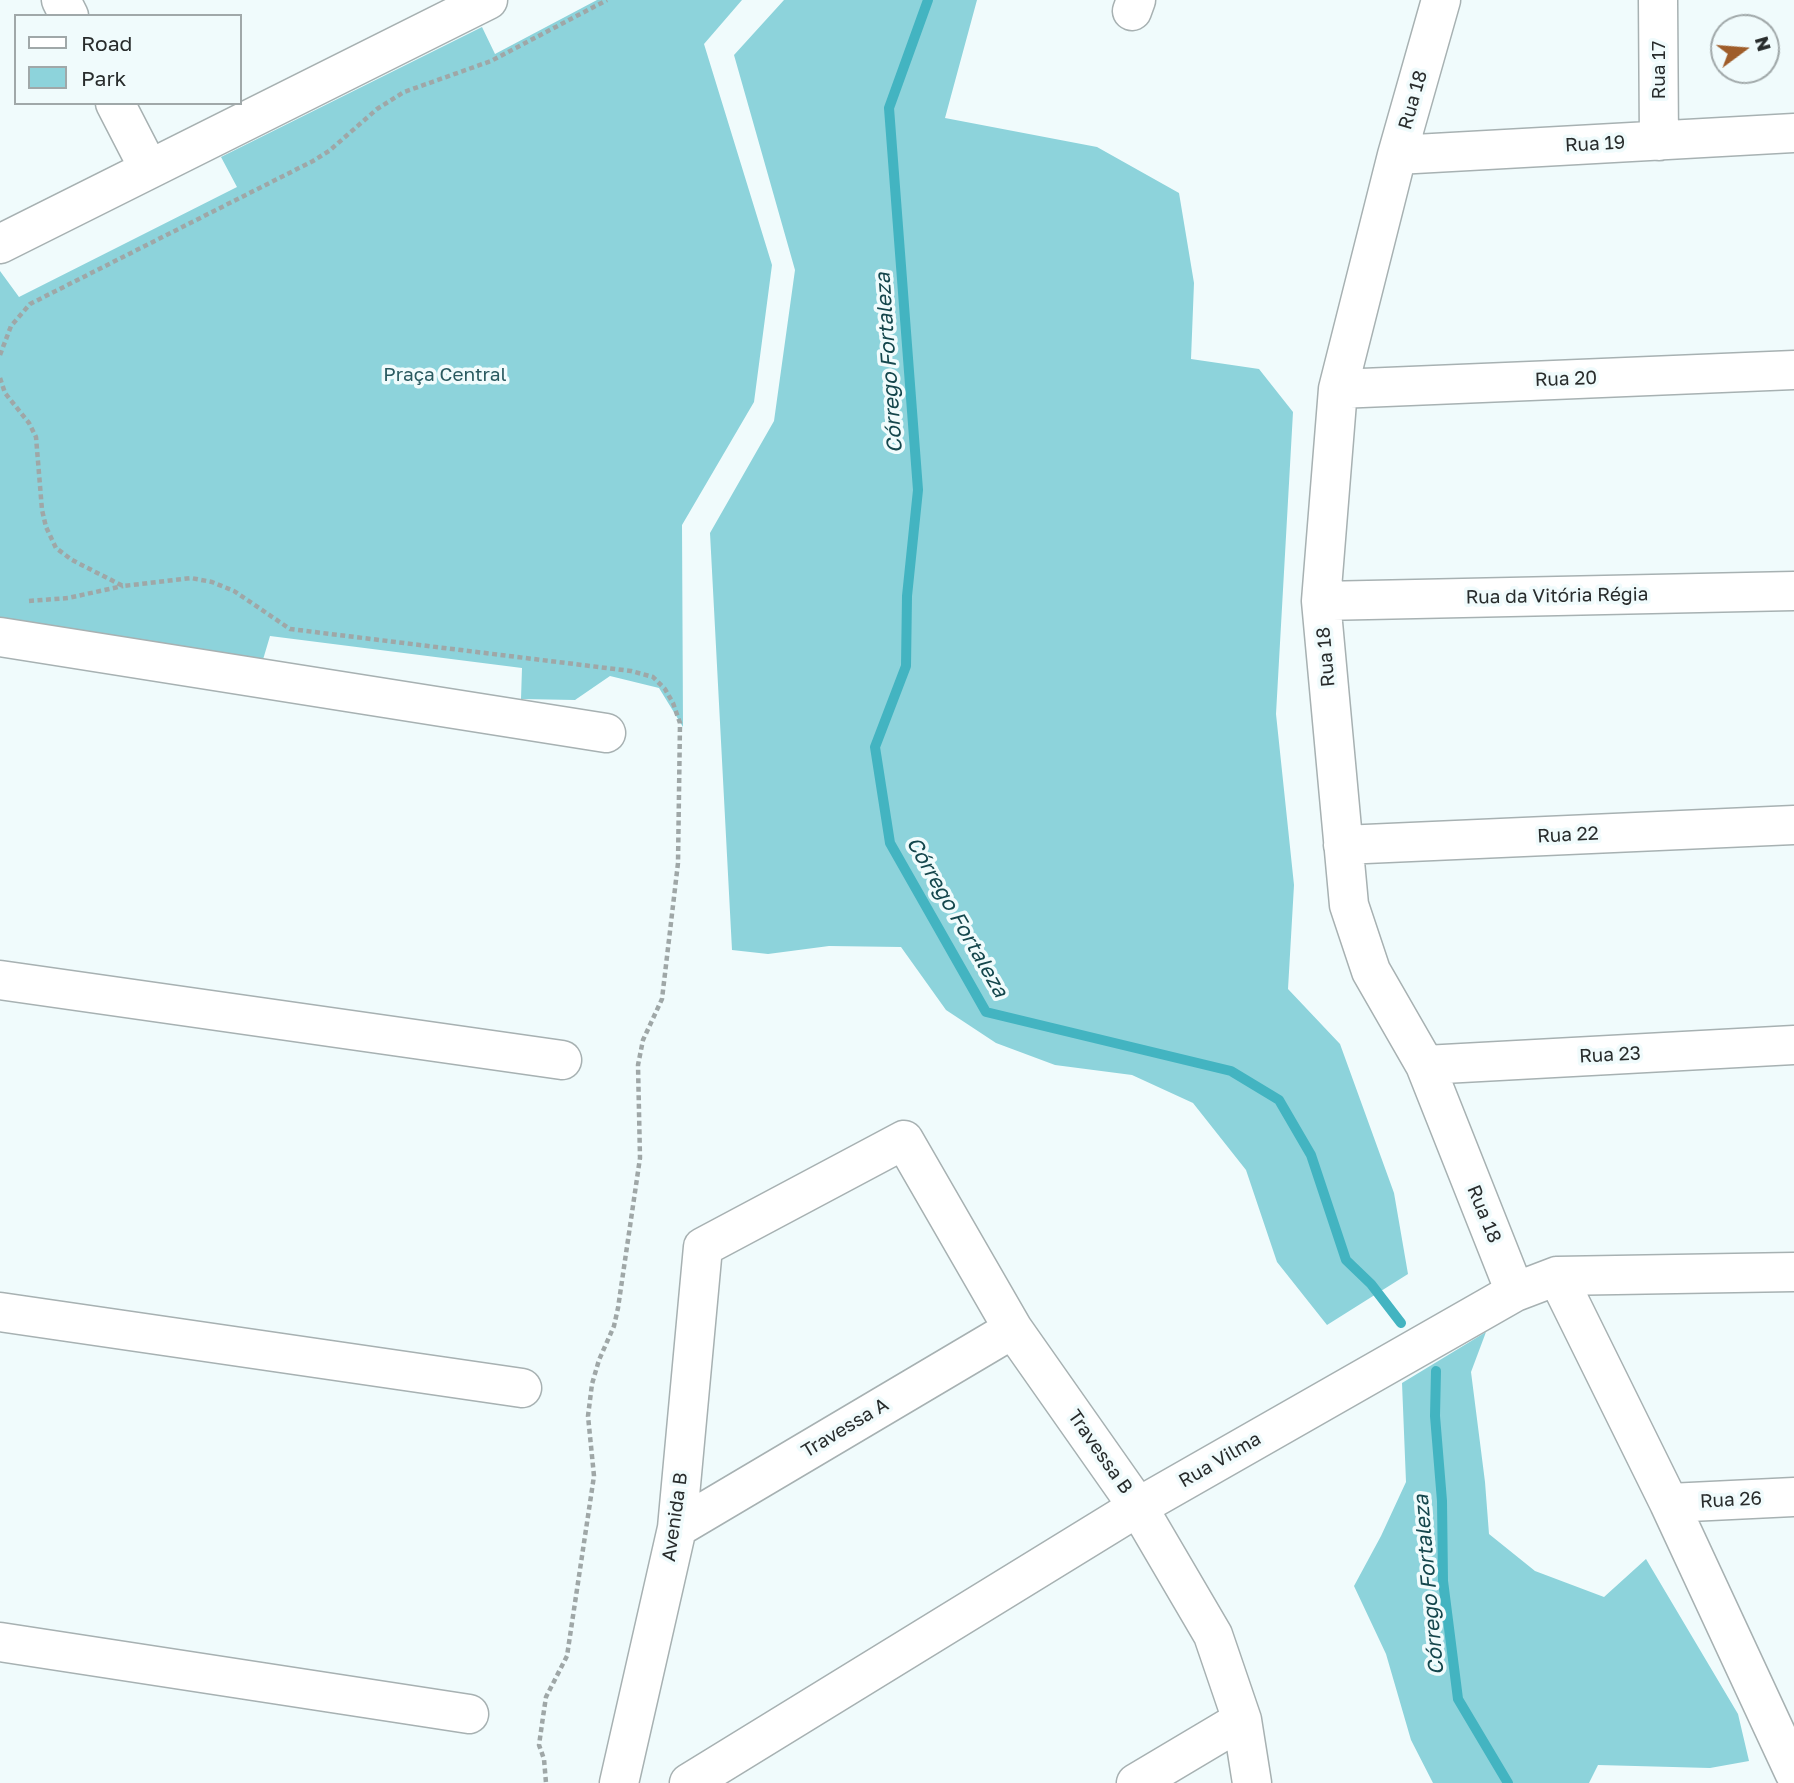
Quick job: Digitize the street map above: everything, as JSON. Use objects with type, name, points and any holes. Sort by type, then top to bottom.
[{"type":"street","points":[[0,244],[149,169],[440,11],[488,0]]},
{"type":"street","name":"Rua 18","points":[[1441,0],[1397,155],[1338,389],[1321,601],[1349,905],[1371,971],[1425,1065],[1515,1292]]},
{"type":"street","name":"Rua 17","points":[[1658,0],[1659,141]]},
{"type":"street","points":[[115,105],[149,169]]},
{"type":"street","name":"Rua 19","points":[[1397,155],[1794,133]]},
{"type":"street","name":"Rua 20","points":[[1338,389],[1794,370]]},
{"type":"street","name":"Rua da Vitória Régia","points":[[1321,601],[1794,591]]},
{"type":"street","points":[[0,637],[606,733]]},
{"type":"street","name":"Rua 22","points":[[1343,845],[1794,825]]},
{"type":"street","points":[[0,980],[562,1060]]},
{"type":"street","name":"Rua 23","points":[[1425,1065],[1794,1045]]},
{"type":"street","name":"Travessa B","points":[[703,1247],[904,1140],[1013,1329],[1138,1507],[1213,1635],[1242,1720],[1252,1783]]},
{"type":"street","name":"Avenida B","points":[[619,1783],[677,1528],[703,1247]]},
{"type":"street","name":"Rua Vilma","points":[[688,1783],[1138,1507],[1515,1292],[1557,1276],[1794,1272]]},
{"type":"street","points":[[1557,1276],[1669,1503],[1794,1772]]},
{"type":"street","points":[[0,1312],[522,1388]]},
{"type":"street","name":"Travessa A","points":[[677,1528],[1013,1329]]},
{"type":"street","name":"Rua 26","points":[[1669,1503],[1794,1497]]},
{"type":"street","points":[[0,1642],[469,1714]]},
{"type":"street","points":[[1136,1783],[1242,1720]]},
{"type":"path","points":[[0,355],[11,326],[30,304],[313,161],[329,151],[377,109],[404,92],[491,61],[607,0]]},
{"type":"path","points":[[0,377],[5,393],[29,423],[36,438],[41,510],[56,548],[72,560],[123,586]]},
{"type":"path","points":[[20,601],[68,598],[123,586],[191,578],[212,582],[234,591],[290,629],[631,671],[653,677],[665,689],[673,703],[680,723],[678,863],[662,999],[643,1040],[638,1065],[640,1158],[618,1308],[592,1384],[588,1416],[594,1476],[567,1657],[546,1697],[543,1717],[539,1745],[544,1759],[546,1783]]},
{"type":"green space","name":"Praça Central","points":[[597,0],[742,0],[704,44],[772,265],[754,402],[682,525],[683,727],[659,688],[610,676],[575,700],[521,699],[522,668],[270,636],[262,663],[0,625],[0,271],[19,297],[237,187],[221,157],[482,27],[495,54]]},
{"type":"green space","points":[[784,0],[977,0],[945,118],[1097,147],[1179,193],[1194,283],[1191,359],[1259,369],[1293,412],[1276,714],[1294,885],[1288,989],[1340,1044],[1394,1193],[1408,1274],[1327,1325],[1277,1262],[1246,1170],[1193,1103],[1132,1075],[1055,1065],[996,1043],[946,1010],[901,947],[829,946],[768,954],[732,950],[710,533],[774,421],[795,270],[734,55]]},
{"type":"green space","points":[[1486,1332],[1471,1372],[1489,1534],[1535,1571],[1604,1597],[1646,1559],[1738,1714],[1749,1761],[1710,1768],[1598,1765],[1589,1783],[1433,1783],[1411,1740],[1386,1654],[1354,1586],[1406,1482],[1402,1383]]},
{"type":"waterway","name":"Córrego Fortaleza","points":[[928,0],[889,108],[918,490],[907,596],[906,666],[875,747],[890,843],[986,1012],[1231,1071],[1279,1100],[1311,1155],[1346,1260],[1371,1284],[1401,1323]]},
{"type":"waterway","name":"Córrego Fortaleza","points":[[1436,1371],[1435,1416],[1442,1501],[1443,1581],[1458,1699],[1508,1783]]}]
